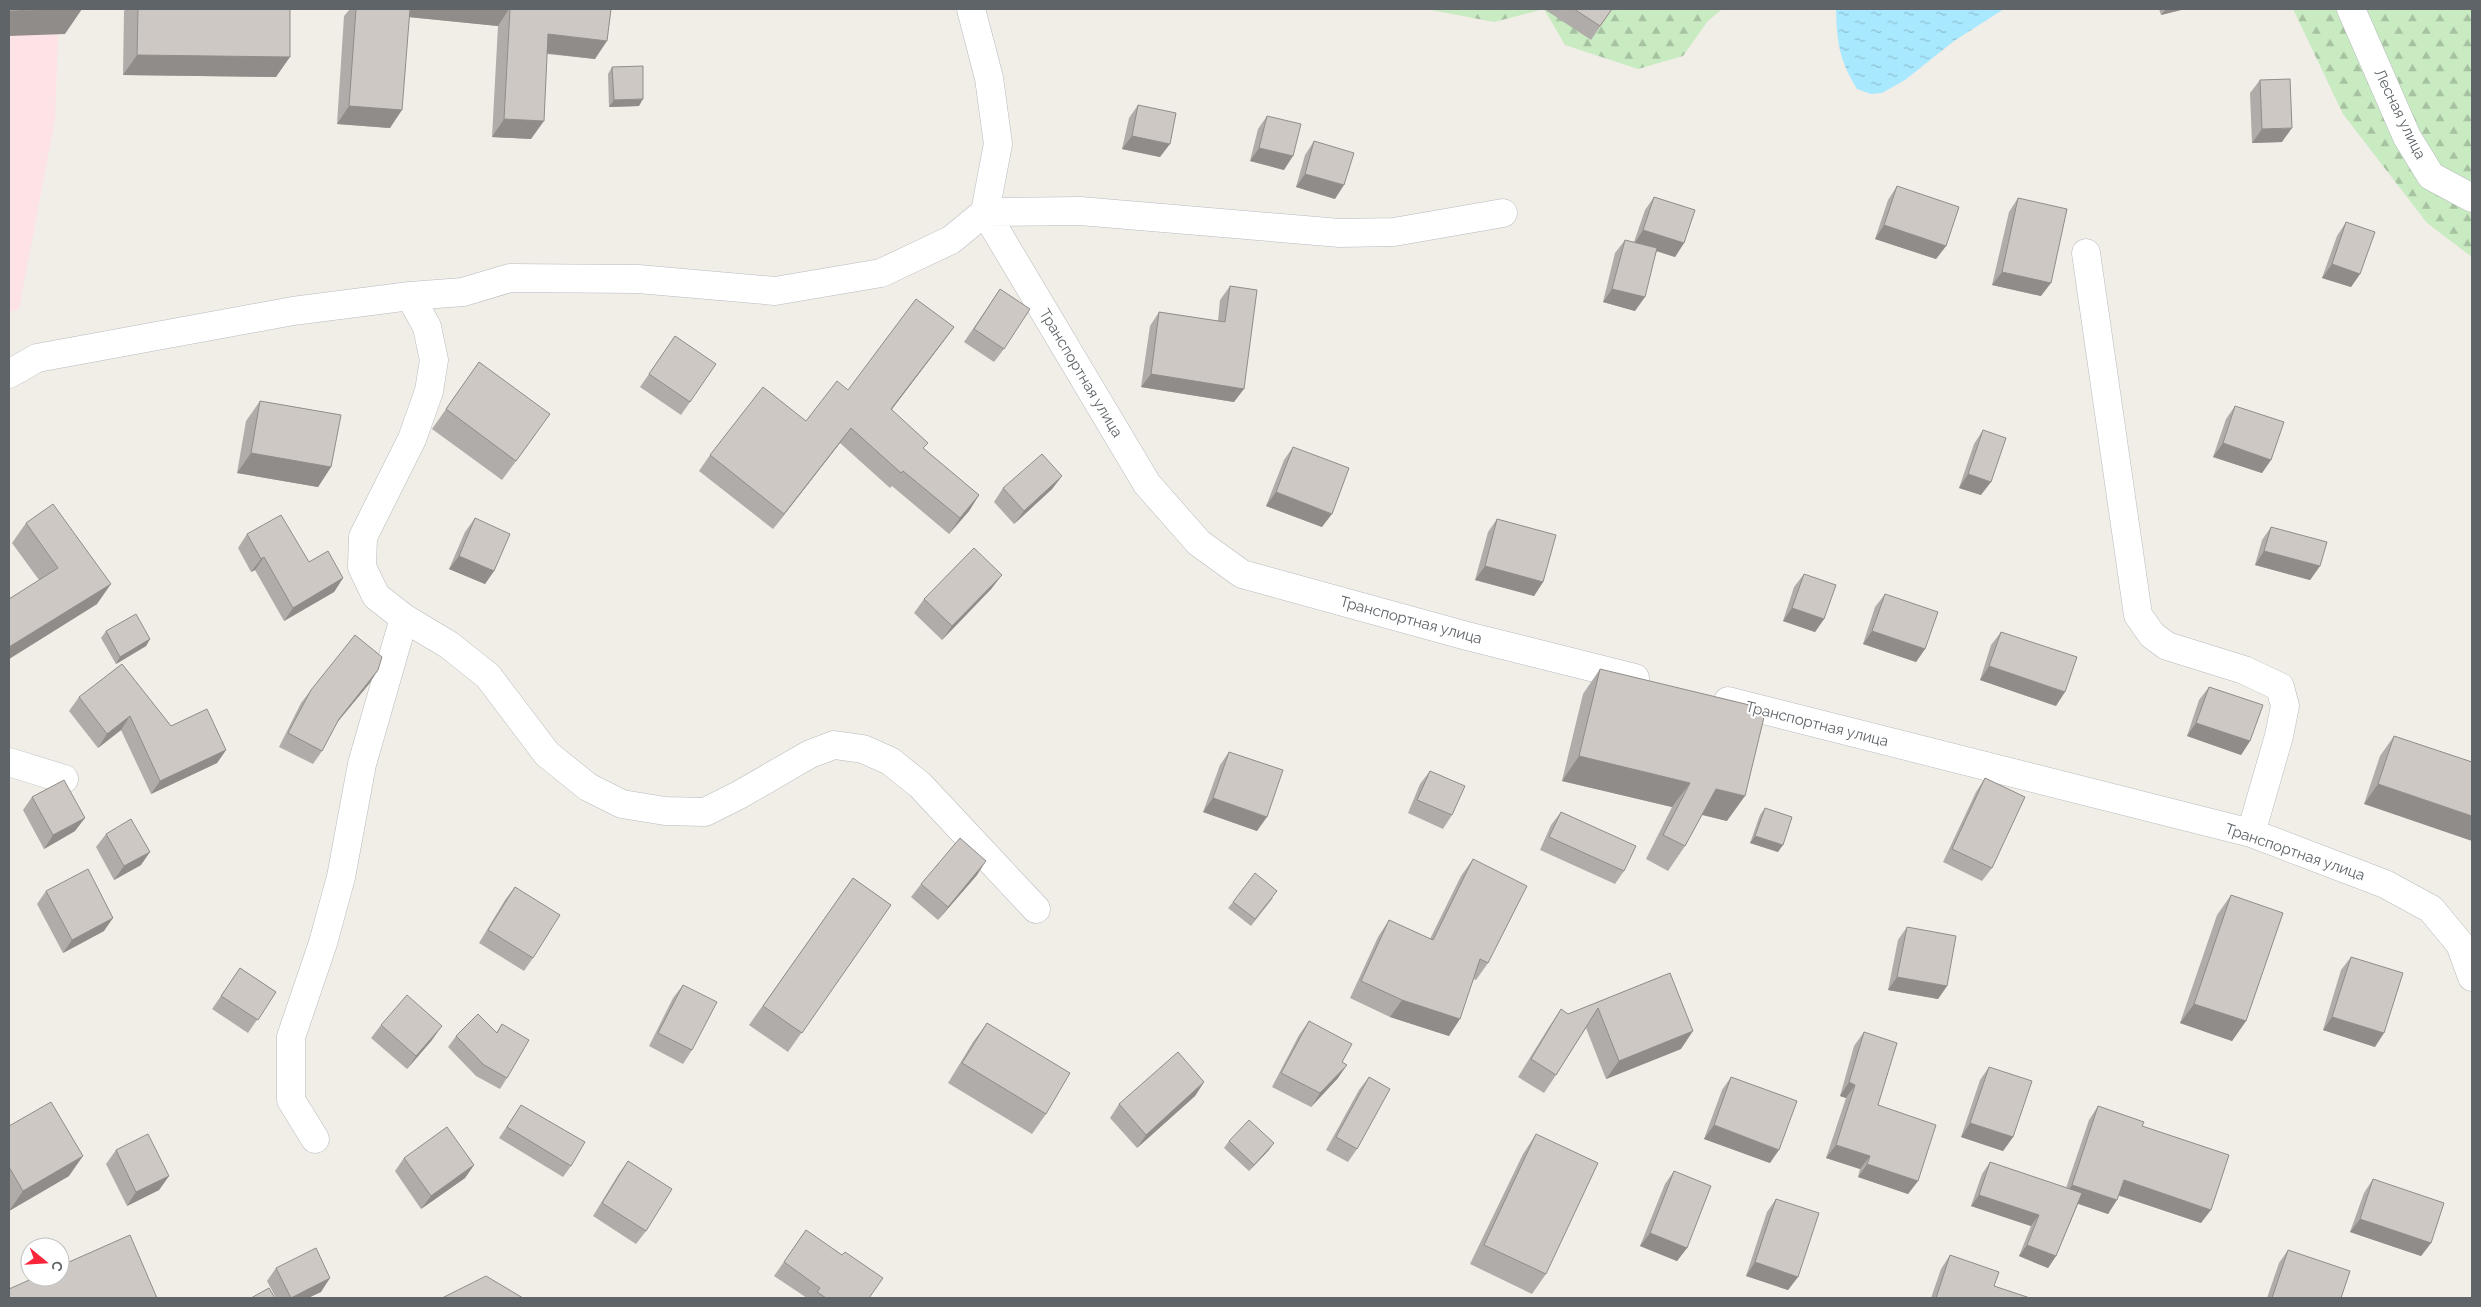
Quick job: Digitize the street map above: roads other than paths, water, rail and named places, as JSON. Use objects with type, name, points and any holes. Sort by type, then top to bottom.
[{"type":"street","points":[[972,9],[989,78],[998,144],[985,212]]},
{"type":"street","name":"Лесная улица","points":[[2351,9],[2408,137],[2431,176],[2472,198]]},
{"type":"street","points":[[9,374],[37,358],[292,311],[410,296],[463,292],[510,278],[638,279],[775,291],[881,273],[951,240],[985,212],[1080,211],[1340,233],[1394,232],[1503,213]]},
{"type":"street","name":"Транспортная улица","points":[[985,212],[1148,484],[1199,543],[1242,574],[1467,636],[1661,684]]},
{"type":"street","points":[[2086,253],[2138,615],[2152,635],[2167,646],[2244,670],[2280,687],[2285,706],[2279,736],[2252,833]]},
{"type":"street","points":[[410,296],[427,326],[434,360],[429,391],[412,439],[363,537],[362,567],[376,596],[404,618],[449,645],[488,676],[547,754],[588,787],[622,804],[665,811],[705,812],[739,795],[810,754],[834,745],[863,749],[890,761],[920,785],[1036,908]]},
{"type":"street","points":[[315,1139],[291,1100],[291,1037],[323,943],[341,877],[362,764],[404,618]]},
{"type":"street","name":"Транспортная улица","points":[[1699,694],[2252,833],[2384,884],[2431,909],[2460,944],[2472,977]]},
{"type":"street","points":[[9,762],[64,779]]},
{"type":"water","points":[[1836,9],[2004,9],[1954,41],[1905,80],[1882,93],[1871,94],[1857,89],[1846,69],[1838,41]]}]
